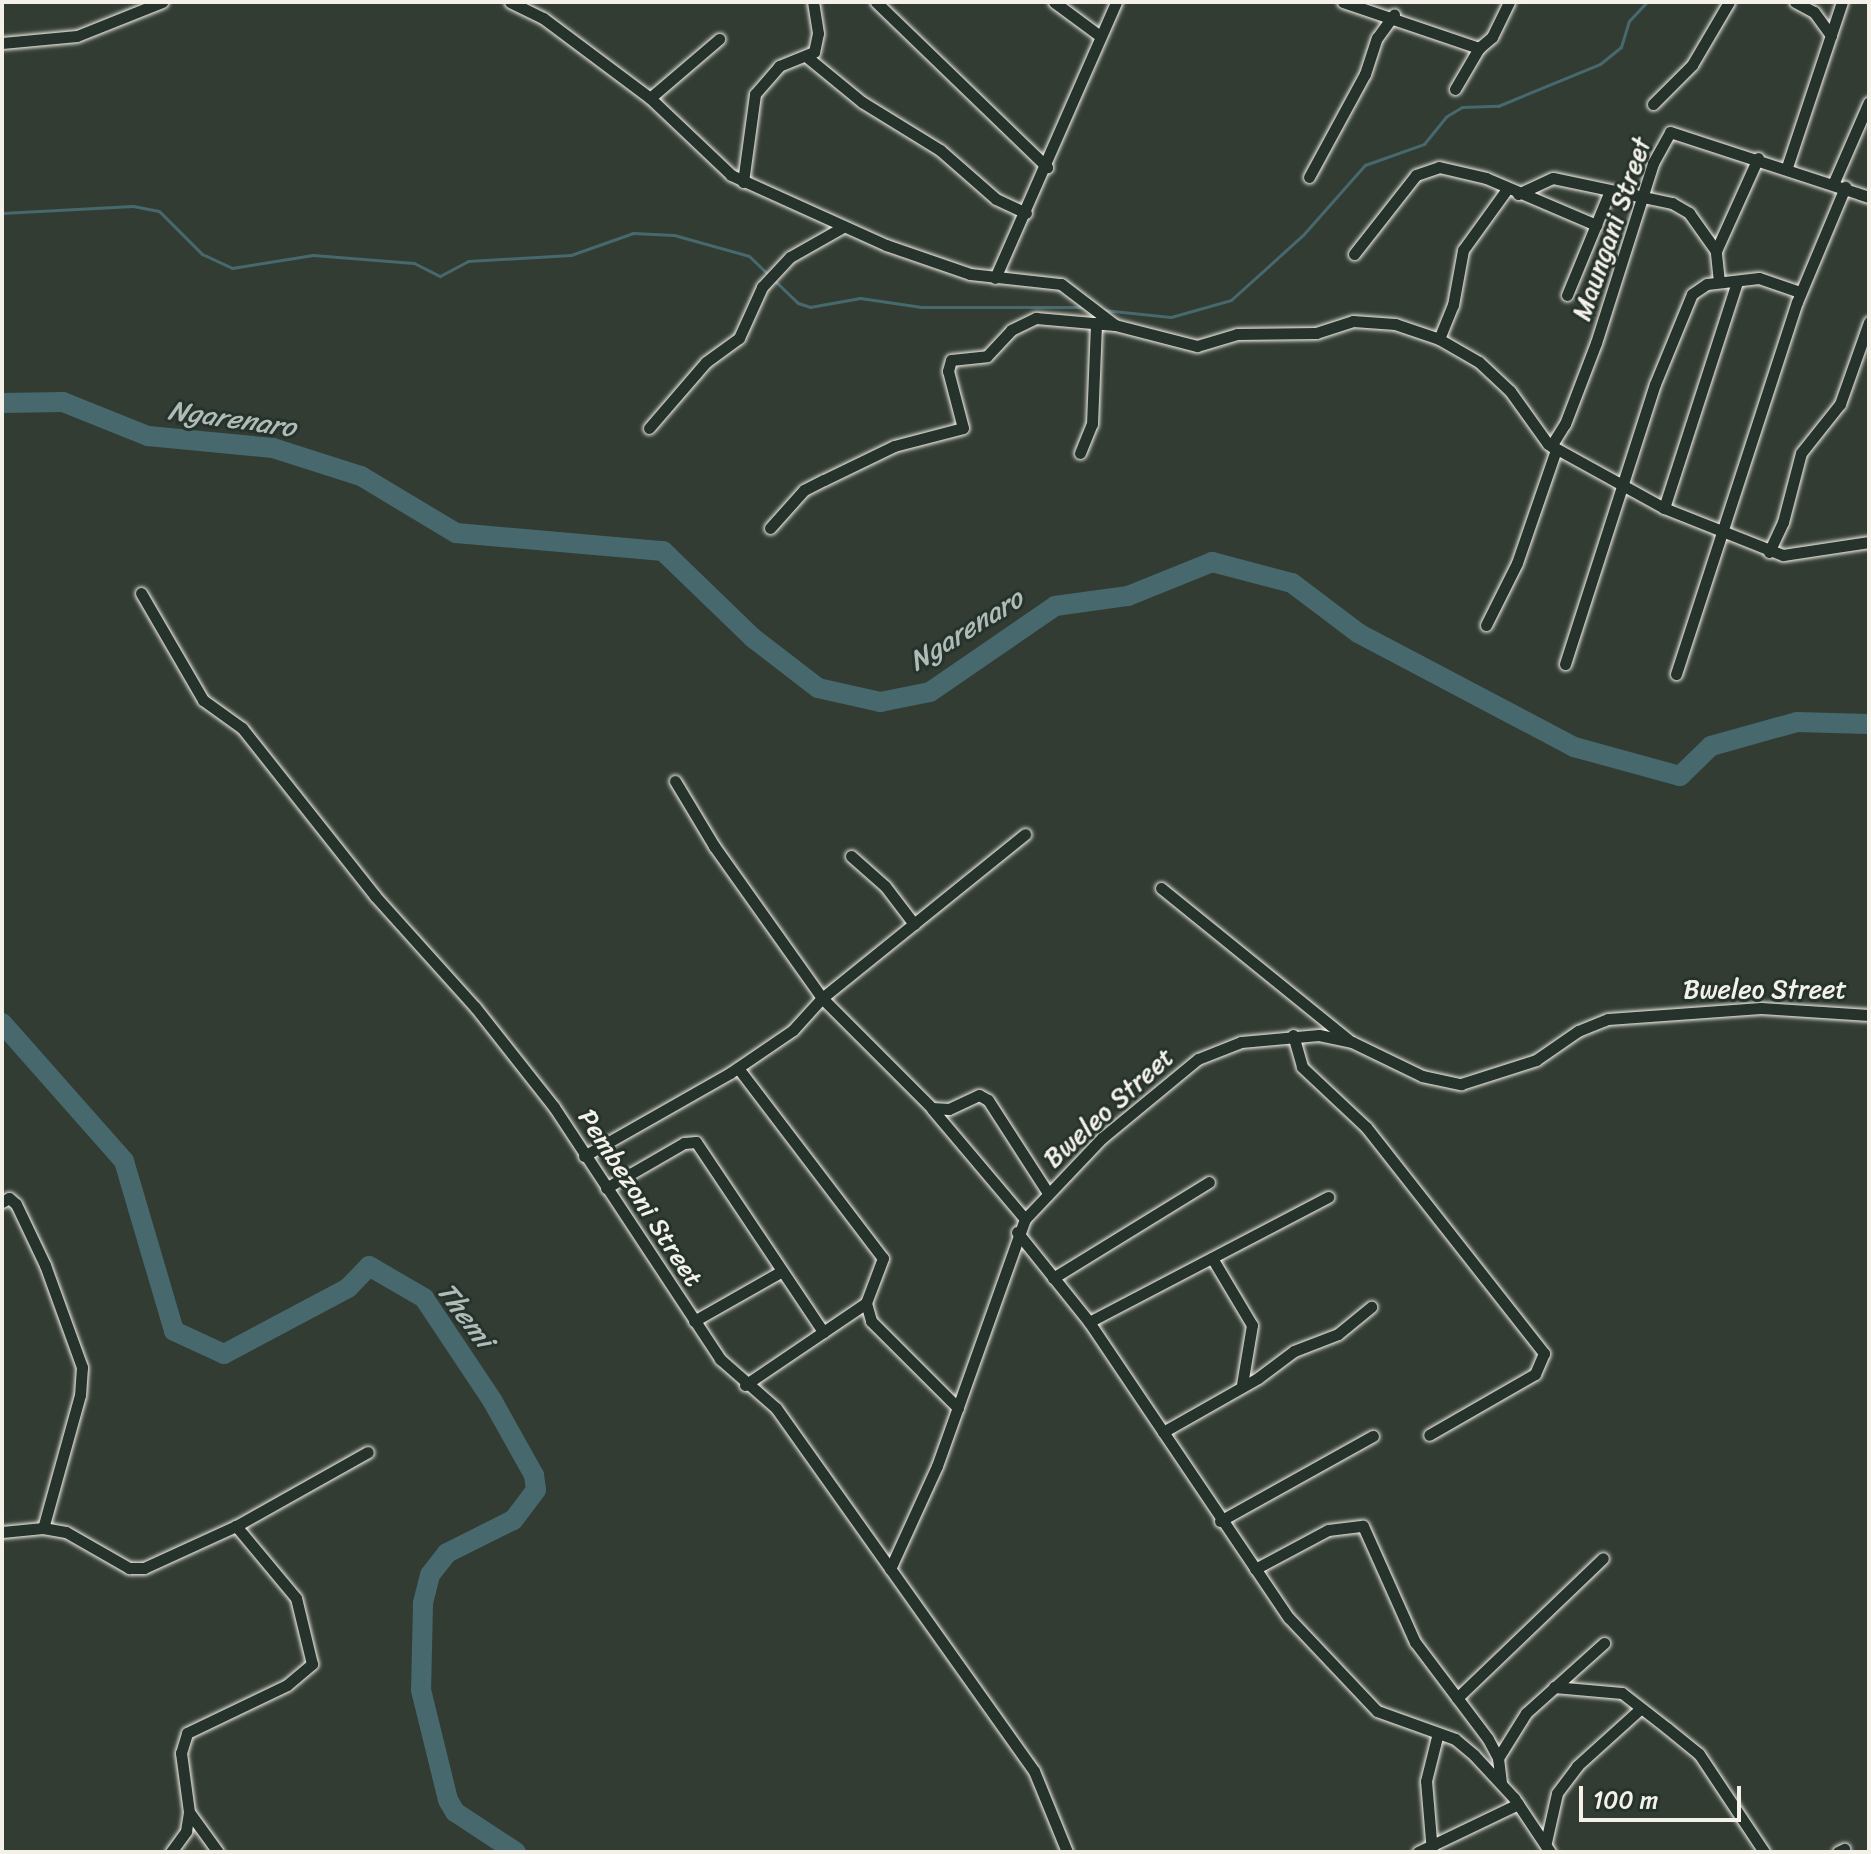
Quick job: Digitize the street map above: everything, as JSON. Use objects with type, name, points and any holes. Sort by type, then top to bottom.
[{"type":"street","points":[[2,43],[77,36],[162,2]]},
{"type":"street","points":[[510,2],[527,5],[650,98],[743,182],[773,190],[843,227],[929,261],[995,278],[1061,284],[1115,325]]},
{"type":"street","points":[[743,182],[755,94],[779,66],[807,57],[818,42],[813,2]]},
{"type":"street","points":[[876,2],[1047,167]]},
{"type":"street","points":[[1054,2],[1100,36]]},
{"type":"street","points":[[995,278],[1047,167],[1116,2]]},
{"type":"street","points":[[1343,2],[1376,6],[1479,48]]},
{"type":"street","points":[[1455,89],[1479,48],[1492,37],[1509,2]]},
{"type":"street","points":[[1653,104],[1692,65],[1729,2]]},
{"type":"street","points":[[1795,2],[1814,12],[1831,35]]},
{"type":"street","points":[[1787,167],[1842,2]]},
{"type":"street","points":[[1309,177],[1365,74],[1377,38],[1394,15]]},
{"type":"street","points":[[650,98],[719,39]]},
{"type":"street","points":[[807,57],[862,102],[940,150],[996,199],[1026,213]]},
{"type":"street","points":[[1676,674],[1719,531],[1800,292],[1869,102]]},
{"type":"street","name":"Maungani Street","points":[[1486,625],[1517,563],[1554,448],[1586,370],[1660,144],[1670,132],[1787,167],[1869,197]]},
{"type":"street","points":[[1719,282],[1716,251],[1758,158]]},
{"type":"street","points":[[1354,254],[1423,170],[1465,171],[1596,225]]},
{"type":"street","points":[[1439,339],[1453,305],[1463,250],[1512,192],[1553,178],[1609,193],[1680,206],[1716,251]]},
{"type":"street","points":[[1567,295],[1609,193]]},
{"type":"street","points":[[649,428],[706,362],[739,338],[762,287],[790,257],[843,227]]},
{"type":"street","points":[[1565,664],[1655,384],[1692,294],[1719,282],[1759,278],[1800,292]]},
{"type":"street","points":[[1664,508],[1737,282]]},
{"type":"street","points":[[770,528],[804,490],[894,446],[963,428],[948,371],[951,360],[987,356],[1011,330],[1036,318],[1115,325],[1197,346],[1237,334],[1316,333],[1353,321],[1395,324],[1439,339],[1495,375],[1554,448],[1664,508],[1769,552],[1804,556],[1869,542]]},
{"type":"street","points":[[1769,552],[1783,522],[1801,453],[1840,404],[1869,322]]},
{"type":"street","points":[[1080,453],[1092,424],[1096,323]]},
{"type":"street","name":"Pembezoni Street","points":[[141,593],[203,700],[242,728],[375,896],[502,1040],[694,1321],[745,1385],[760,1391],[776,1408],[1034,1771],[1067,1852]]},
{"type":"street","points":[[675,781],[714,846],[822,998],[932,1108],[1025,1219]]},
{"type":"street","points":[[584,1156],[738,1068],[793,1030],[822,998],[1025,834]]},
{"type":"street","points":[[851,856],[885,886],[914,924]]},
{"type":"street","points":[[1161,888],[1352,1042]]},
{"type":"street","name":"Bweleo Street","points":[[890,1569],[958,1408],[1017,1232],[1048,1193],[1102,1138],[1198,1059],[1241,1042],[1293,1035],[1352,1042],[1422,1076],[1461,1084],[1536,1060],[1578,1031],[1608,1019],[1761,1008],[1869,1015]]},
{"type":"street","points":[[1293,1035],[1302,1067],[1366,1127],[1544,1353],[1535,1374],[1429,1435]]},
{"type":"street","points":[[738,1068],[883,1258],[866,1303],[866,1314],[880,1332],[958,1408]]},
{"type":"street","points":[[932,1108],[949,1109],[979,1095],[988,1100],[1048,1193]]},
{"type":"street","points":[[606,1188],[684,1143],[696,1142],[823,1332]]},
{"type":"street","points":[[1053,1278],[1209,1182]]},
{"type":"street","points":[[1089,1322],[1328,1197]]},
{"type":"street","points":[[2,1202],[9,1198],[16,1204],[45,1265],[82,1367],[80,1395],[43,1528]]},
{"type":"street","points":[[1017,1232],[1089,1322],[1220,1521],[1289,1618],[1371,1706],[1387,1718],[1455,1739],[1501,1784],[1548,1847]]},
{"type":"street","points":[[1212,1258],[1252,1325],[1242,1385]]},
{"type":"street","points":[[694,1321],[782,1271]]},
{"type":"street","points":[[745,1385],[866,1303]]},
{"type":"street","points":[[1163,1432],[1294,1351],[1338,1334],[1371,1307]]},
{"type":"street","points":[[1220,1521],[1373,1436]]},
{"type":"street","points":[[2,1532],[43,1528],[66,1532],[136,1570],[236,1526],[368,1452]]},
{"type":"street","points":[[171,1852],[186,1831],[189,1812],[181,1753],[187,1733],[287,1685],[312,1664],[296,1598],[236,1526]]},
{"type":"street","points":[[1255,1569],[1328,1530],[1363,1526],[1415,1642],[1498,1758],[1501,1784]]},
{"type":"street","points":[[1457,1698],[1603,1558]]},
{"type":"street","points":[[1498,1758],[1517,1724],[1604,1643]]},
{"type":"street","points":[[1554,1687],[1622,1693],[1699,1754],[1764,1852]]},
{"type":"street","points":[[1548,1847],[1557,1793],[1577,1766],[1640,1709]]},
{"type":"street","points":[[1432,1849],[1426,1781],[1438,1733]]},
{"type":"street","points":[[1418,1852],[1432,1849],[1518,1804]]},
{"type":"street","points":[[189,1812],[205,1827],[218,1852]]},
{"type":"waterway","points":[[1103,310],[1171,317],[1231,300],[1303,235],[1365,165],[1424,144],[1447,116],[1462,107],[1498,106],[1600,64],[1621,47],[1629,21],[1647,2]]},
{"type":"waterway","points":[[2,213],[133,206],[159,211],[202,254],[232,268],[313,255],[414,263],[440,276],[468,261],[571,255],[633,233],[674,235],[749,256],[798,303],[810,307],[860,298],[921,307],[1083,307]]},
{"type":"waterway","name":"Ngarenaro","points":[[2,403],[63,402],[148,436],[273,448],[361,476],[456,533],[663,551],[753,638],[818,688],[880,702],[930,692],[1055,606],[1128,596],[1212,562],[1292,583],[1358,633],[1574,747],[1680,776],[1711,746],[1797,722],[1869,724]]},
{"type":"waterway","name":"Themi","points":[[2,1023],[124,1161],[174,1331],[224,1354],[348,1288],[369,1266],[424,1298],[492,1400],[534,1475],[536,1490],[513,1520],[447,1553],[430,1575],[423,1604],[421,1690],[448,1800],[455,1812],[516,1852]]}]
